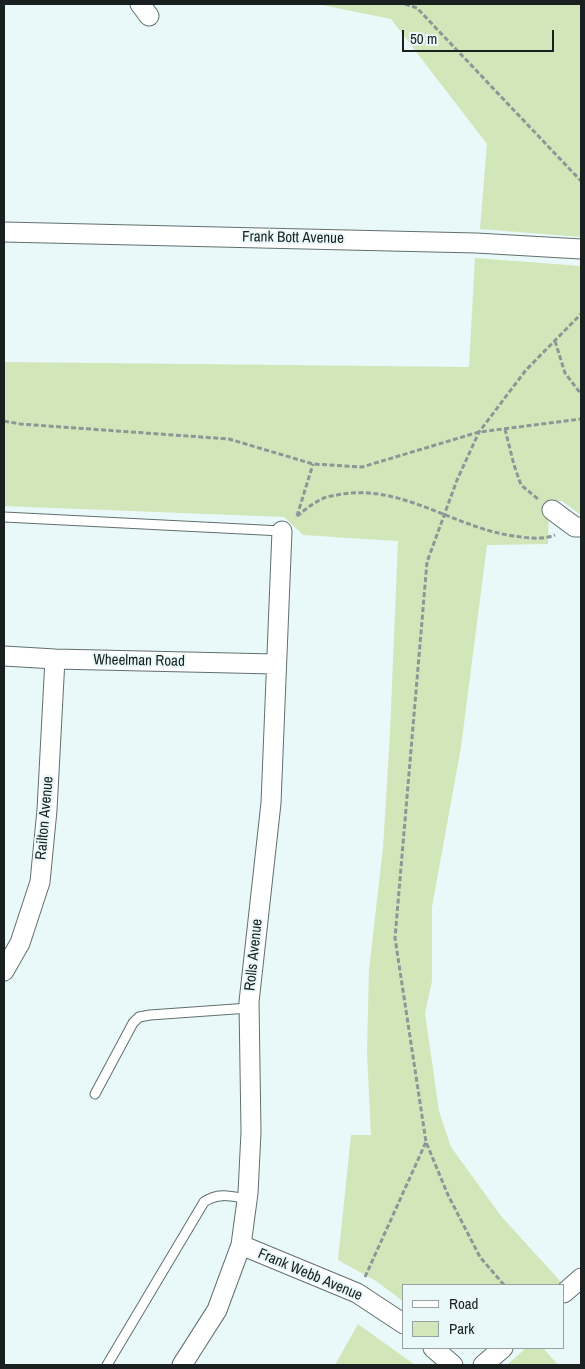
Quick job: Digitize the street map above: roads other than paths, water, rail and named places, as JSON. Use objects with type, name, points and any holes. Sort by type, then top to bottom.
[{"type":"street","name":"Frank Bott Avenue","points":[[4,232],[476,243],[581,249]]},
{"type":"street","points":[[552,510],[578,527]]},
{"type":"street","name":"Rolls Avenue","points":[[182,1365],[217,1310],[241,1245],[247,1199],[251,1132],[249,1008],[271,803],[275,664],[282,531]]},
{"type":"street","name":"Wheelman Road","points":[[4,656],[275,664]]},
{"type":"street","name":"Railton Avenue","points":[[4,971],[20,943],[40,882],[47,810],[55,659]]},
{"type":"street","name":"Frank Webb Avenue","points":[[241,1245],[357,1293],[402,1323]]},
{"type":"street","points":[[565,1292],[581,1278]]},
{"type":"street","points":[[434,1349],[454,1365]]},
{"type":"street","points":[[483,1365],[502,1349]]},
{"type":"lane","points":[[4,517],[282,531]]},
{"type":"lane","points":[[95,1094],[133,1023],[139,1017],[176,1012],[249,1008]]},
{"type":"lane","points":[[106,1365],[204,1202],[219,1195],[247,1199]]}]
